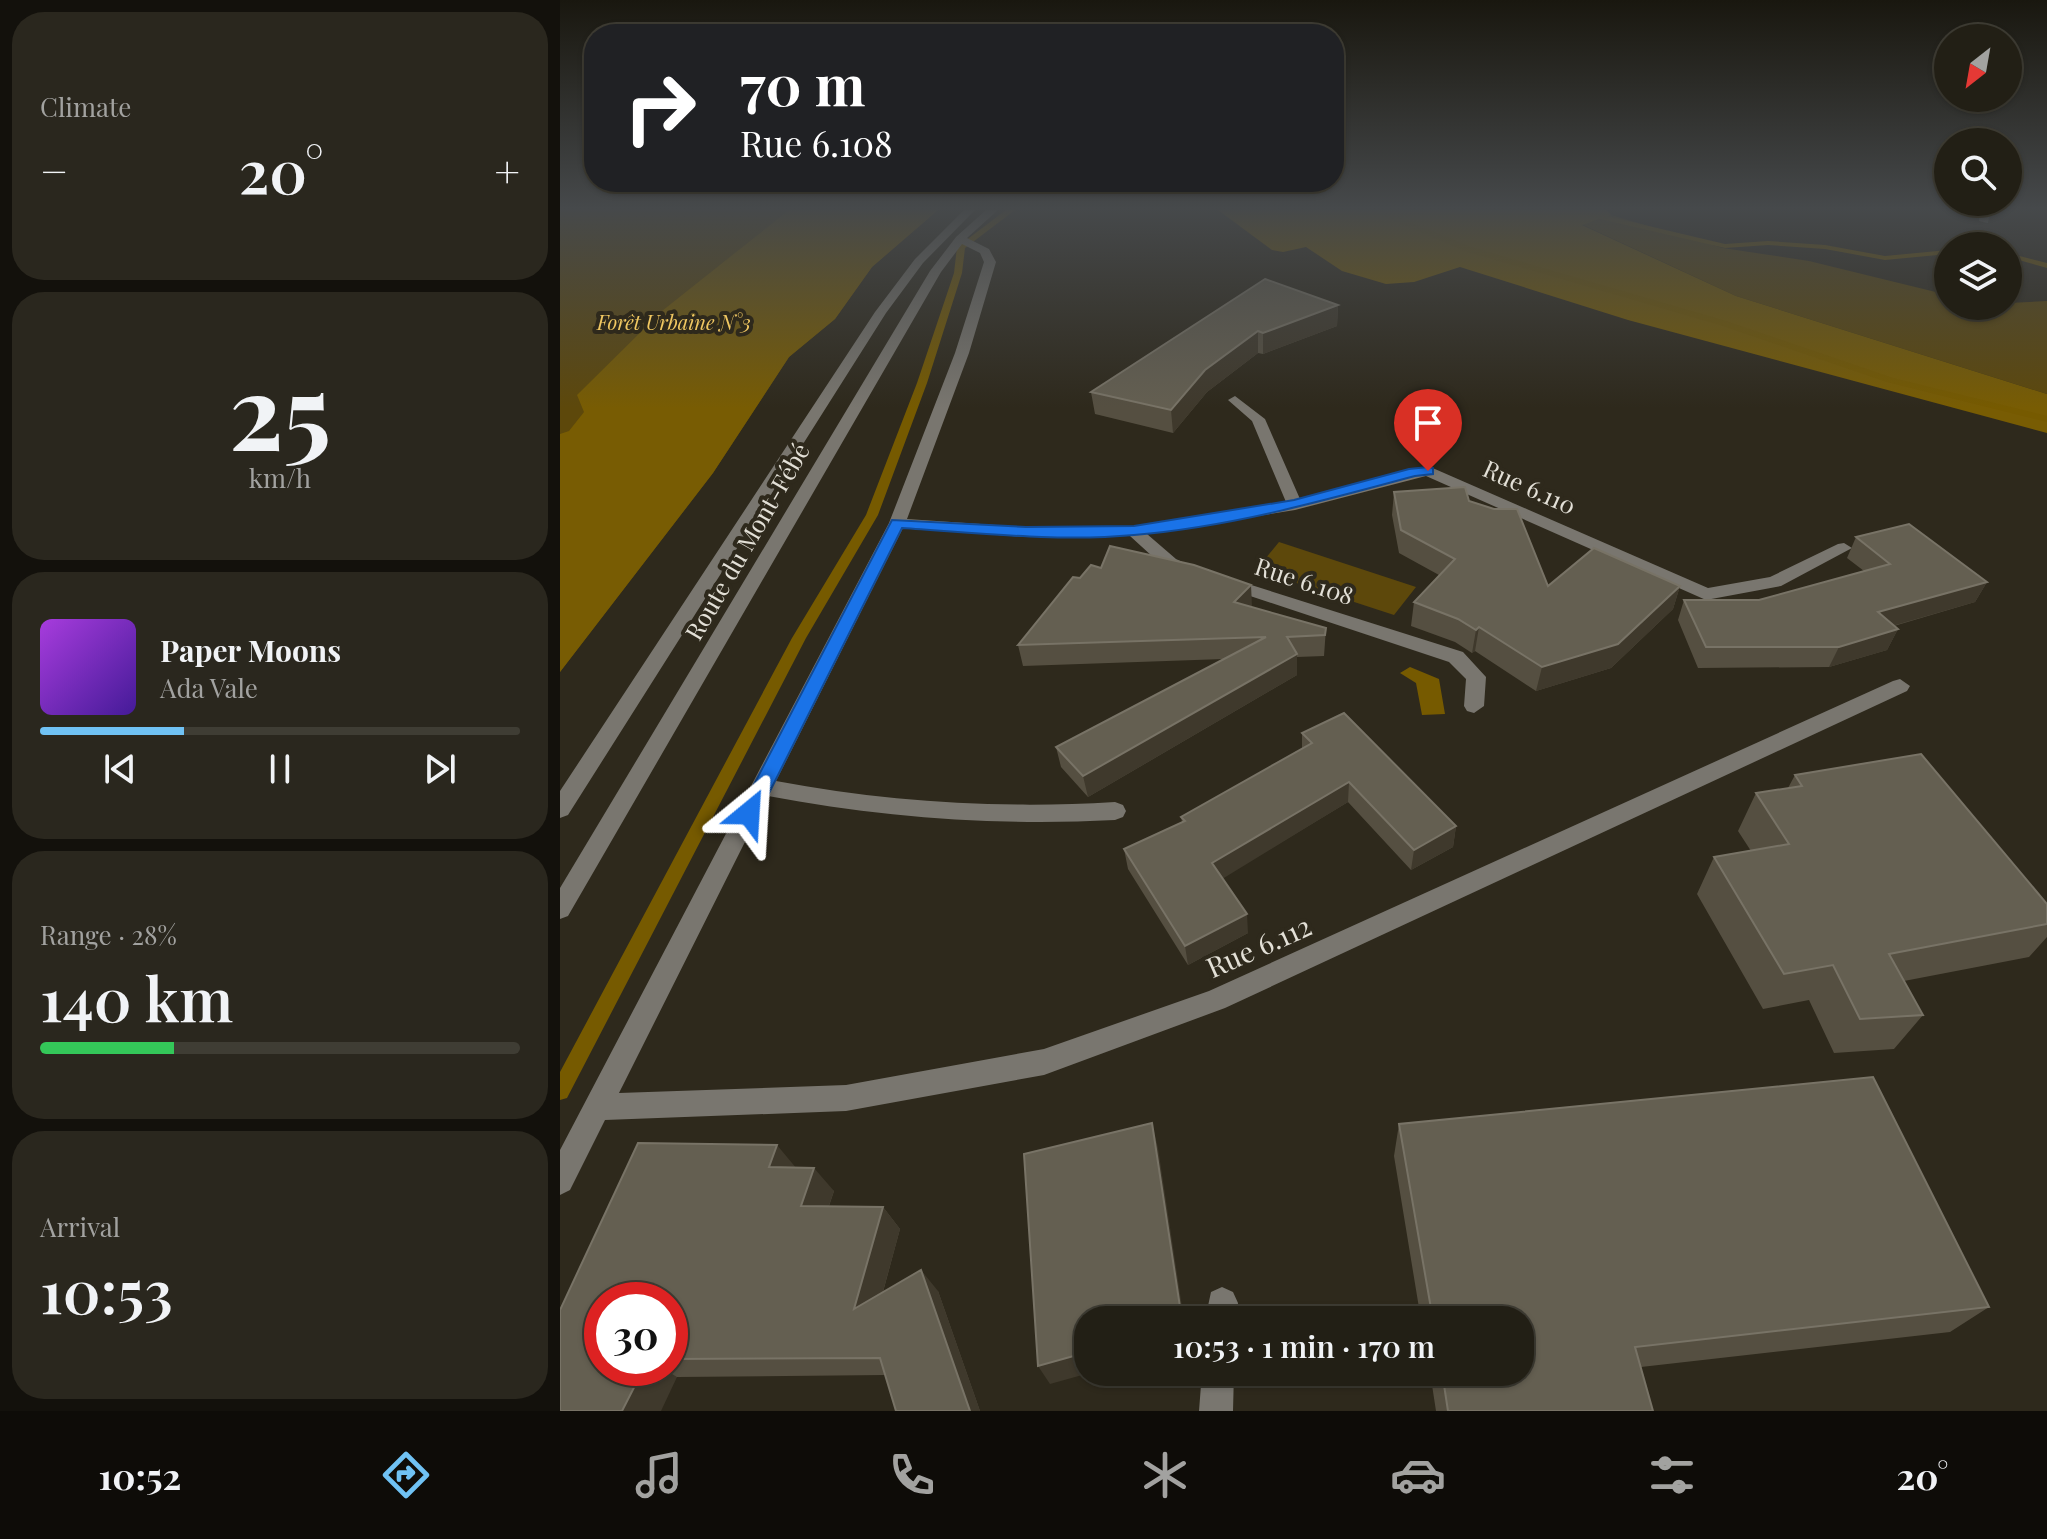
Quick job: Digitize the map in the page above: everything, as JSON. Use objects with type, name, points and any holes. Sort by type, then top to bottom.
[{"type":"street","name":"Route du Mont-Fébé","points":[[560,809],[881,312],[908,276]]},
{"type":"street","name":"Route du Mont-Fébé","points":[[560,909],[911,312],[935,276]]},
{"type":"street","points":[[560,1180],[897,523],[962,353],[986,276]]},
{"type":"street","points":[[1235,400],[1258,419],[1295,505]]},
{"type":"street","name":"Rue 6.110","points":[[1134,531],[1295,505],[1414,472],[1428,471],[1706,594],[1775,582],[1844,548]]},
{"type":"street","points":[[897,523],[1026,532],[1134,531]]},
{"type":"street","name":"Rue 6.108","points":[[1134,531],[1170,563],[1456,657],[1476,677],[1474,706]]},
{"type":"street","name":"Rue 6.112","points":[[599,1107],[846,1098],[1044,1062],[1216,1000],[1900,686]]},
{"type":"street","points":[[763,787],[843,803],[960,812],[1060,815],[1115,811]]},
{"type":"street","points":[[1216,1411],[1217,1386]]},
{"type":"green space","name":"Forêt Urbaine N°3","points":[[560,276],[866,276],[835,319],[789,357],[713,473],[560,672]]},
{"type":"green space","name":"Forêt Urbaine N°3","points":[[706,276],[866,276],[835,319],[789,357],[713,473],[560,672],[560,434],[569,431],[584,412],[577,395],[662,311]]},
{"type":"green space","points":[[1358,276],[1433,276],[1414,282],[1386,284]]},
{"type":"green space","points":[[1488,276],[1692,276],[1736,296],[2047,394],[2047,433],[1628,320]]},
{"type":"green space","points":[[1693,276],[1870,276],[1934,292],[1934,320],[2022,320],[2022,302],[2047,301],[2047,394],[1736,296]]},
{"type":"green space","points":[[1279,542],[1416,587],[1394,615],[1256,570]]},
{"type":"shaded area","points":[[1410,667],[1439,679],[1445,714],[1422,715],[1416,683],[1400,673]]},
{"type":"building","points":[[1265,279],[1338,305],[1263,333],[1258,331],[1205,370],[1171,410],[1091,392]]},
{"type":"building","points":[[1465,487],[1469,501],[1494,509],[1517,509],[1548,586],[1594,548],[1680,586],[1618,644],[1542,667],[1479,627],[1476,630],[1458,619],[1414,602],[1455,559],[1401,530],[1394,492]]},
{"type":"building","points":[[1909,524],[1987,582],[1878,612],[1898,629],[1839,647],[1706,647],[1684,600],[1759,600],[1890,564],[1856,537]]},
{"type":"building","points":[[1110,546],[1194,565],[1251,585],[1234,602],[1326,628],[1325,635],[1287,637],[1297,654],[1083,776],[1056,747],[1266,637],[1018,645],[1073,577],[1080,578],[1091,565],[1101,568]]},
{"type":"building","points":[[1344,713],[1456,826],[1414,850],[1349,782],[1212,863],[1247,914],[1185,946],[1124,849],[1185,821],[1181,817],[1312,743],[1302,733]]},
{"type":"building","points":[[1921,754],[2047,904],[2047,924],[1889,954],[1923,1015],[1860,1019],[1833,965],[1784,974],[1714,857],[1789,844],[1756,793],[1802,786],[1795,775]]},
{"type":"building","points":[[1873,1077],[1989,1307],[1635,1347],[1653,1411],[1448,1411],[1444,1386],[1534,1386],[1534,1306],[1431,1306],[1399,1124]]},
{"type":"building","points":[[1152,1123],[1180,1306],[1074,1306],[1074,1356],[1038,1366],[1024,1154]]},
{"type":"building","points":[[638,1143],[777,1145],[769,1167],[814,1168],[801,1206],[883,1207],[854,1309],[921,1270],[970,1411],[896,1411],[880,1358],[688,1359],[688,1282],[584,1282],[584,1386],[635,1386],[622,1411],[560,1411],[560,1310]]},
{"type":"waterway","points":[[560,1091],[799,638],[872,515],[922,383],[957,276]]},
{"type":"waterway","points":[[1561,276],[1723,323],[1890,380],[2047,419]]},
{"type":"route","points":[[749,813],[897,523],[1026,532],[1134,531],[1295,505],[1414,472],[1428,471]]}]
